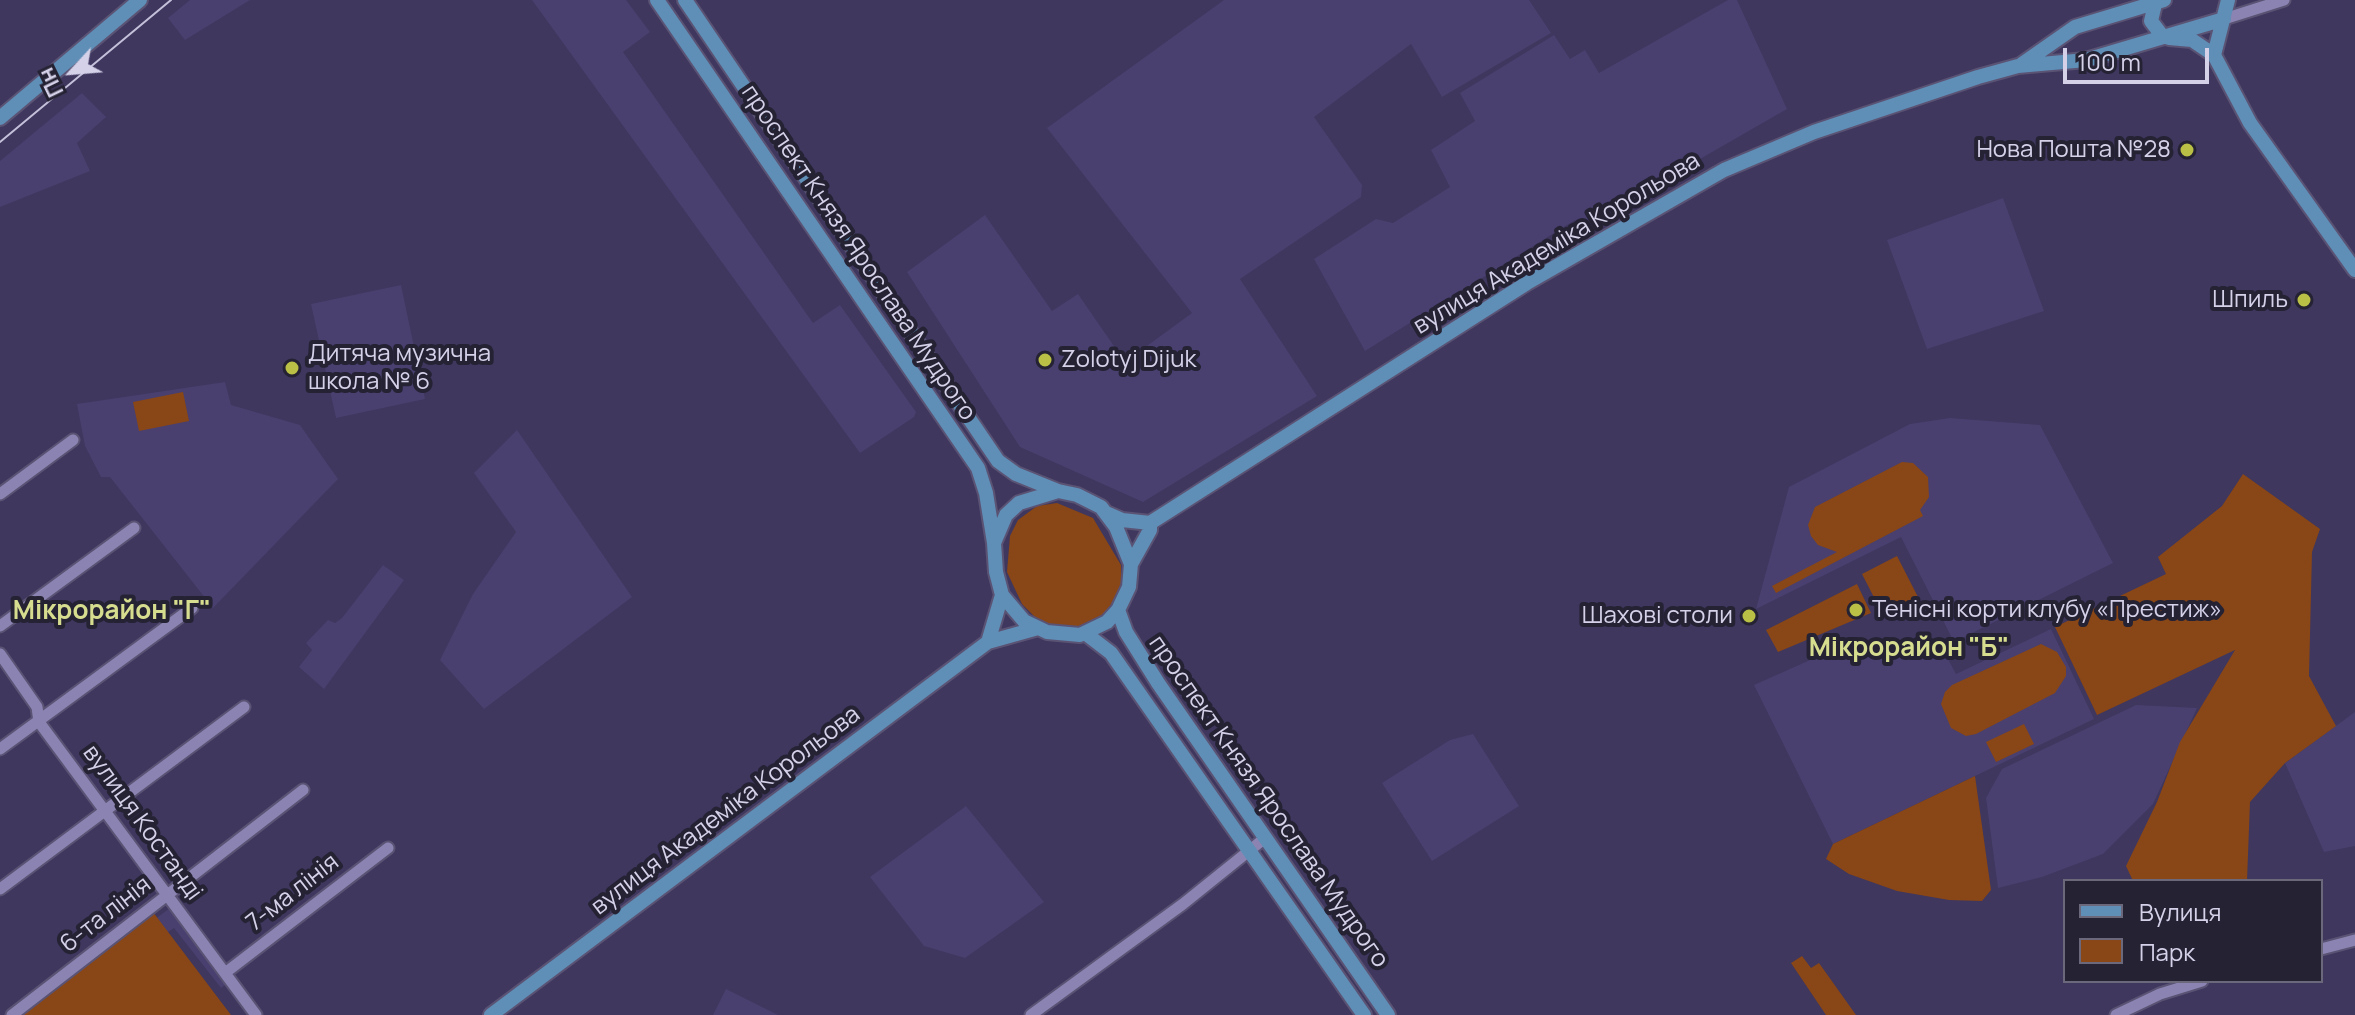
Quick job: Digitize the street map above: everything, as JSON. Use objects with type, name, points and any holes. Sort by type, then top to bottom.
[{"type":"main road","points":[[2,112],[140,0]]},
{"type":"main road","name":"проспект Князя Ярослава Мудрого","points":[[657,0],[978,468],[986,493],[994,543]]},
{"type":"main road","name":"проспект Князя Ярослава Мудрого","points":[[685,0],[998,461],[1016,474],[1058,491]]},
{"type":"main road","points":[[2214,55],[2228,0]]},
{"type":"main road","points":[[2158,1],[2151,21],[2163,37],[2192,40],[2214,55],[2258,136],[2355,270]]},
{"type":"main road","name":"вулиця Академіка Корольова","points":[[2018,66],[2075,27],[2158,1]]},
{"type":"main road","name":"вулиця Академіка Корольова","points":[[1150,523],[1527,283],[1678,194],[1814,132],[2018,66],[2086,60],[2224,19]]},
{"type":"main road","points":[[988,642],[1002,595],[994,543],[1006,515],[1019,503],[1058,491],[1077,495],[1122,520],[1150,523],[1150,530],[1131,564],[1129,587],[1118,610],[1107,622],[1085,633],[1059,635],[1038,628],[1024,621],[1002,595]]},
{"type":"main road","points":[[1106,513],[1116,527],[1131,564]]},
{"type":"main road","name":"проспект Князя Ярослава Мудрого","points":[[1118,610],[1130,640],[1388,1015]]},
{"type":"main road","name":"вулиця Академіка Корольова","points":[[491,1015],[988,642],[1038,628]]},
{"type":"main road","name":"проспект Князя Ярослава Мудрого","points":[[1085,633],[1111,653],[1364,1015]]},
{"type":"street","points":[[2224,19],[2284,0]]},
{"type":"street","points":[[0,494],[73,440]]},
{"type":"street","points":[[0,626],[134,528]]},
{"type":"street","points":[[0,749],[192,608]]},
{"type":"street","name":"вулиця Костанді","points":[[0,654],[37,707],[39,722],[256,1015]]},
{"type":"street","points":[[0,889],[244,707]]},
{"type":"street","name":"6-та лінія","points":[[12,1015],[303,790]]},
{"type":"street","points":[[1031,1015],[1265,838]]},
{"type":"street","name":"7-ма лінія","points":[[225,973],[388,848]]},
{"type":"street","points":[[2323,948],[2355,940]]},
{"type":"street","points":[[2116,1015],[2160,994],[2196,983]]},
{"type":"shaded area","points":[[190,0],[250,0],[185,40],[168,18]]},
{"type":"shaded area","points":[[532,0],[626,0],[650,32],[623,52],[813,323],[840,305],[916,412],[914,417],[860,453]]},
{"type":"shaded area","points":[[1224,0],[1529,0],[1551,33],[1442,97],[1411,44],[1314,117],[1362,185],[1361,197],[1240,279],[1317,396],[1143,502],[1020,447],[907,272],[985,215],[1052,311],[1078,294],[1125,362],[1192,313],[1047,128]]},
{"type":"shaded area","points":[[1728,0],[1737,0],[1787,109],[1580,228],[1575,220],[1365,351],[1314,259],[1376,219],[1393,223],[1450,187],[1431,150],[1475,121],[1460,93],[1554,35],[1570,59],[1585,50],[1599,73]]},
{"type":"shaded area","points":[[82,93],[106,117],[77,143],[90,171],[0,207],[0,161]]},
{"type":"shaded area","points":[[2003,198],[2044,311],[1927,349],[1887,240]]},
{"type":"shaded area","points":[[401,285],[425,399],[336,418],[311,304]]},
{"type":"shaded area","points":[[225,382],[231,405],[300,425],[338,479],[213,608],[110,477],[101,477],[85,446],[77,404]]},
{"type":"shaded area","points":[[1950,418],[2040,425],[2113,563],[1954,642],[1901,537],[1756,609],[1789,487],[1910,424]]},
{"type":"shaded area","points":[[517,430],[632,597],[484,709],[440,660],[473,594],[516,532],[474,473]]},
{"type":"shaded area","points":[[383,565],[404,580],[324,689],[299,667],[312,650],[306,643],[328,620],[335,623],[342,618]]},
{"type":"shaded area","points":[[2051,629],[2094,719],[1833,844],[1754,685],[1819,656],[1892,648],[1942,648],[1956,674]]},
{"type":"shaded area","points":[[2136,705],[2197,708],[2153,804],[2103,854],[2042,877],[1998,888],[1986,798],[2002,769]]},
{"type":"shaded area","points":[[2355,712],[2355,846],[2324,852],[2285,763]]},
{"type":"shaded area","points":[[1473,734],[1519,806],[1432,861],[1382,783],[1450,740]]},
{"type":"shaded area","points":[[966,806],[1044,902],[965,958],[924,946],[870,877]]},
{"type":"shaded area","points":[[170,908],[228,983],[221,988],[174,928],[165,934],[154,920]]},
{"type":"shaded area","points":[[726,989],[778,1015],[713,1015]]},
{"type":"green space","points":[[183,392],[189,421],[139,431],[133,402]]},
{"type":"green space","points":[[1902,462],[1913,463],[1928,477],[1929,497],[1920,510],[1923,516],[1776,593],[1772,586],[1837,552],[1818,545],[1811,536],[1808,525],[1815,507]]},
{"type":"green space","points":[[2243,474],[2320,529],[2312,552],[2309,676],[2336,726],[2285,763],[2250,802],[2247,879],[2132,879],[2126,866],[2157,802],[2180,742],[2235,650],[2097,715],[2055,627],[2166,574],[2158,557],[2222,506]]},
{"type":"green space","points":[[1057,503],[1093,518],[1121,565],[1121,584],[1114,601],[1102,616],[1086,625],[1067,629],[1050,626],[1035,617],[1022,604],[1007,572],[1010,536],[1018,520],[1037,506]]},
{"type":"green space","points":[[1897,556],[1919,599],[1884,617],[1862,574]]},
{"type":"green space","points":[[1857,584],[1871,613],[1778,652],[1766,630]]},
{"type":"green space","points":[[2041,644],[2057,652],[2066,667],[2066,676],[2055,693],[1976,734],[1966,736],[1951,728],[1941,704],[1945,692],[1952,685]]},
{"type":"green space","points":[[2024,724],[2034,744],[1996,762],[1986,742]]},
{"type":"green space","points":[[1975,776],[1991,890],[1982,901],[1949,900],[1897,891],[1849,874],[1826,859],[1833,844]]},
{"type":"green space","points":[[153,912],[231,1015],[18,1015]]},
{"type":"green space","points":[[1802,956],[1811,968],[1819,963],[1856,1015],[1826,1015],[1791,963]]},
{"type":"tram line","points":[[0,142],[171,0]]},
{"type":"place","name":"Нова Пошта №28","points":[[2187,150]]},
{"type":"place","name":"Шпиль","points":[[2304,300]]},
{"type":"place","name":"Zolotyj Dijuk","points":[[1045,360]]},
{"type":"place","name":"Дитяча музична школа № 6","points":[[292,368]]},
{"type":"place","name":"Тенісні корти клубу «Престиж»","points":[[1856,610]]},
{"type":"place","name":"Шахові столи","points":[[1749,616]]},
{"type":"district","name":"Мікрорайон \"Г\"","points":[[112,612]]},
{"type":"district","name":"Мікрорайон \"Б\"","points":[[1909,649]]}]
